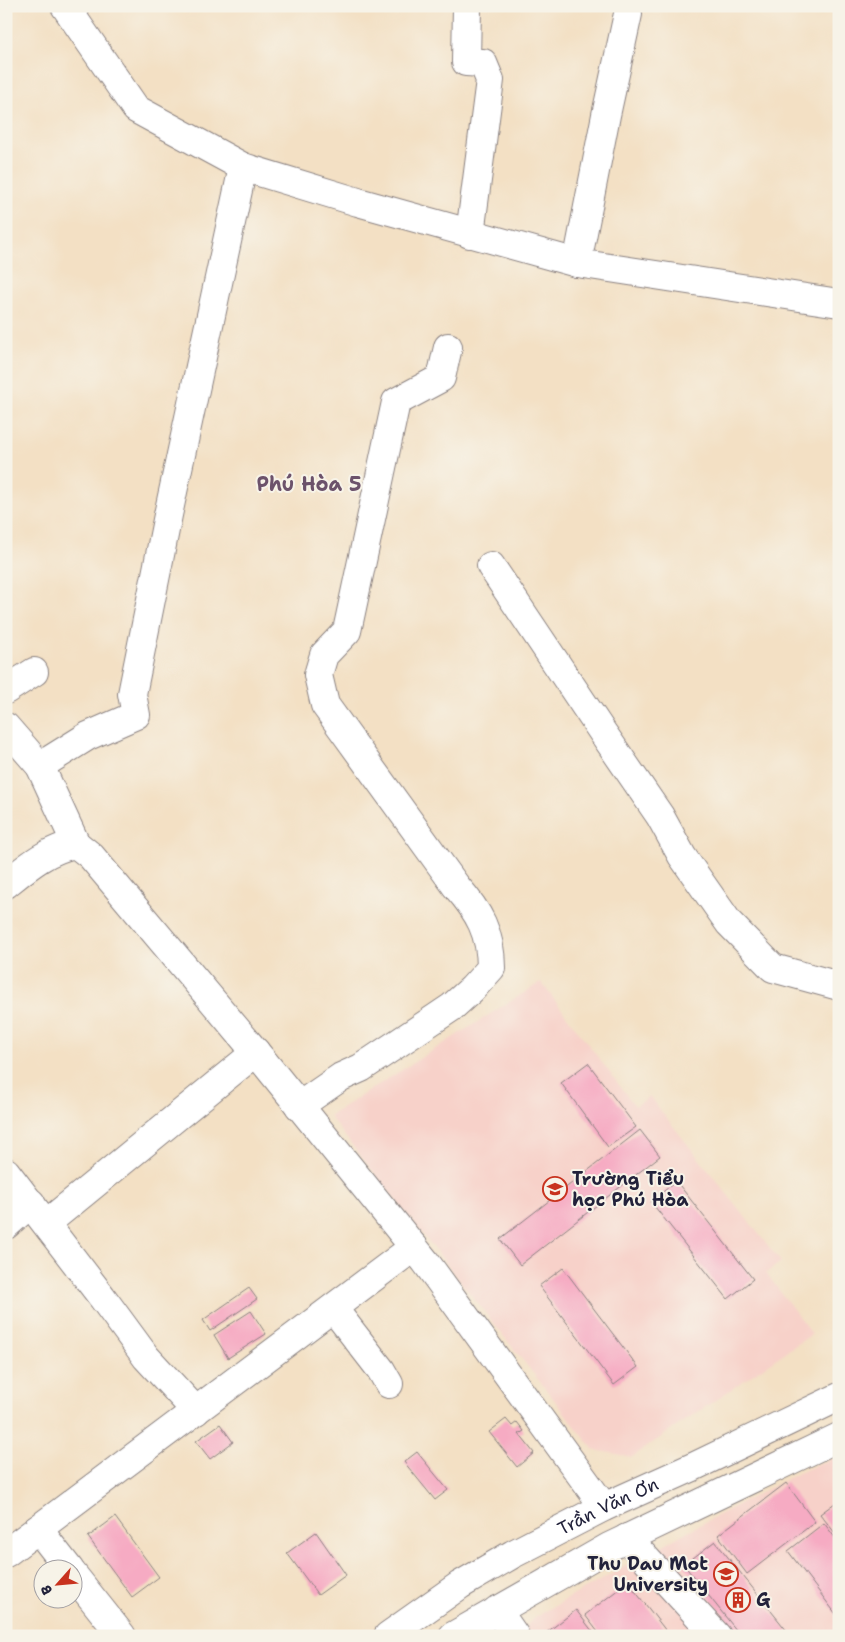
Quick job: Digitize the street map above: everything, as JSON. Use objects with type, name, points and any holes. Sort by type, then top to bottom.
[{"type":"street","points":[[65,6],[136,109],[243,167],[358,202],[577,263],[839,303]]},
{"type":"street","points":[[468,6],[466,62],[483,63],[490,80],[470,234]]},
{"type":"street","points":[[577,263],[628,14]]},
{"type":"street","points":[[40,766],[88,736],[136,715],[132,694],[168,515],[243,167]]},
{"type":"street","points":[[299,1106],[341,1077],[361,1068],[452,1007],[491,968],[491,951],[487,932],[471,903],[456,886],[325,706],[318,674],[324,655],[347,631],[396,402],[441,378],[448,347]]},
{"type":"street","points":[[491,566],[660,816],[682,856],[729,923],[773,968],[839,986]]},
{"type":"street","points":[[6,690],[34,672]]},
{"type":"street","points":[[6,727],[40,766],[76,844],[91,856],[256,1052],[414,1247],[604,1507]]},
{"type":"street","points":[[6,884],[41,857],[63,846],[76,844]]},
{"type":"street","points":[[6,1225],[39,1213],[256,1052]]},
{"type":"street","points":[[6,1172],[39,1213],[146,1357],[196,1411]]},
{"type":"street","points":[[6,1552],[414,1247]]},
{"type":"street","points":[[333,1308],[381,1370],[389,1384]]},
{"type":"street","name":"Trần Văn Ơn","points":[[388,1636],[444,1596],[513,1554],[604,1507],[693,1467],[839,1397]]},
{"type":"street","name":"Trần Văn Ơn","points":[[453,1636],[627,1538],[839,1437]]},
{"type":"street","points":[[38,1529],[62,1560]]},
{"type":"street","points":[[627,1538],[716,1636]]},
{"type":"street","points":[[82,1586],[122,1636]]},
{"type":"street","points":[[497,1610],[516,1636]]},
{"type":"shaded area","name":"Trường Tiểu học Phú Hòa","points":[[541,982],[635,1106],[650,1097],[781,1262],[766,1273],[812,1334],[632,1457],[594,1450],[329,1116]]},
{"type":"shaded area","name":"Thu Dau Mot University","points":[[839,1456],[839,1636],[517,1636],[535,1617],[690,1530],[798,1473]]},
{"type":"building","points":[[588,1063],[636,1127],[608,1147],[561,1083]]},
{"type":"building","points":[[640,1130],[660,1156],[520,1265],[500,1239]]},
{"type":"building","points":[[676,1181],[753,1279],[728,1299],[651,1202]]},
{"type":"building","points":[[563,1268],[638,1367],[614,1385],[539,1286]]},
{"type":"building","points":[[249,1288],[257,1299],[210,1331],[203,1320]]},
{"type":"building","points":[[251,1311],[266,1334],[228,1358],[214,1335]]},
{"type":"building","points":[[506,1419],[512,1426],[517,1422],[524,1431],[519,1434],[534,1453],[517,1467],[489,1432]]},
{"type":"building","points":[[220,1424],[233,1442],[210,1459],[196,1441]]},
{"type":"building","points":[[417,1452],[448,1490],[435,1500],[404,1462]]},
{"type":"building","points":[[786,1483],[815,1522],[747,1574],[718,1535]]},
{"type":"building","points":[[839,1500],[839,1538],[820,1514]]},
{"type":"building","points":[[115,1517],[159,1577],[132,1597],[88,1537]]},
{"type":"building","points":[[824,1523],[839,1543],[839,1618],[788,1551]]},
{"type":"building","points":[[316,1532],[346,1575],[318,1595],[287,1553]]},
{"type":"building","name":"G","points":[[715,1541],[791,1636],[741,1636],[684,1565]]},
{"type":"building","points":[[628,1582],[670,1636],[601,1636],[585,1615]]},
{"type":"building","points":[[576,1610],[596,1636],[542,1636]]},
{"type":"place","name":"Trường Tiểu học Phú Hòa","points":[[555,1189]]},
{"type":"place","name":"Thu Dau Mot University","points":[[726,1574]]},
{"type":"place","name":"G","points":[[738,1600]]},
{"type":"district","name":"Phú Hòa 5","points":[[309,484]]}]
